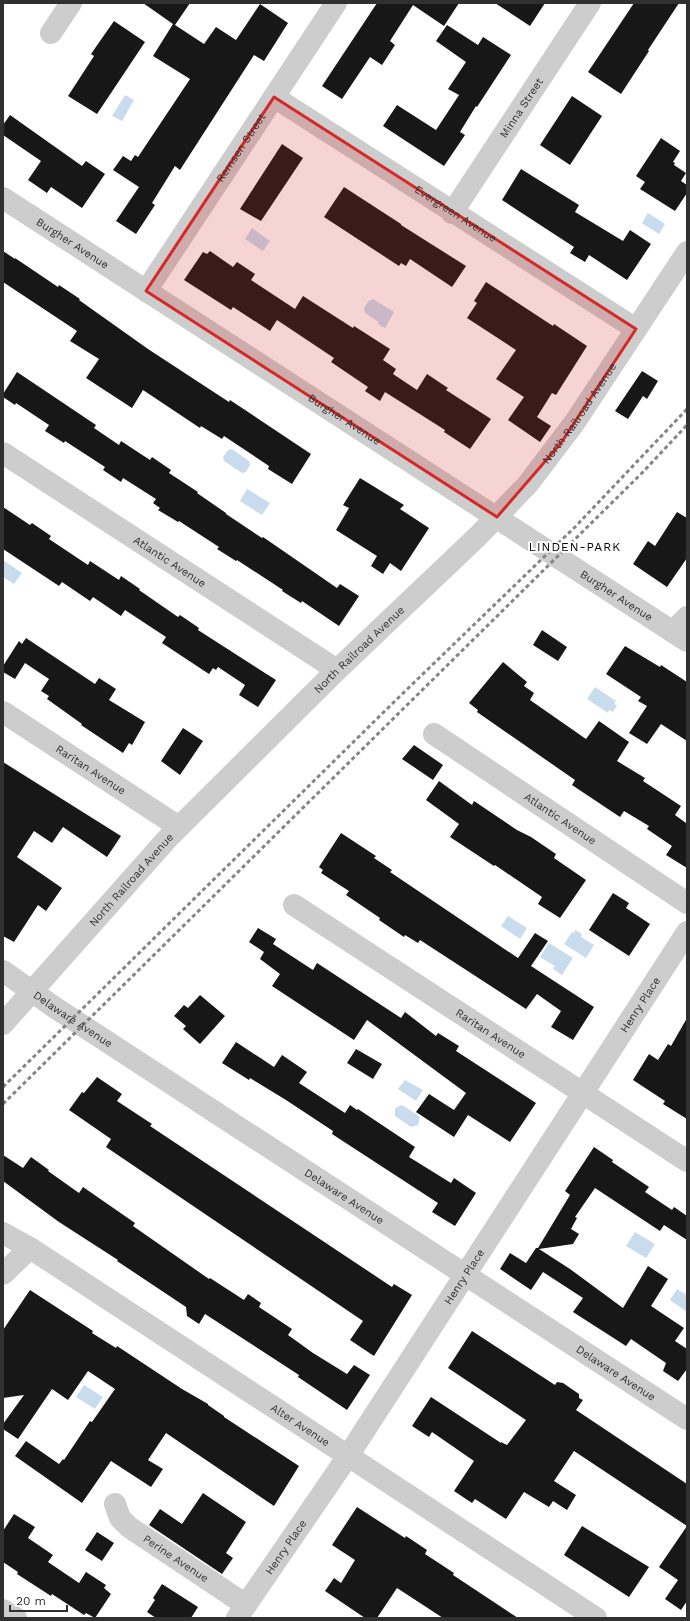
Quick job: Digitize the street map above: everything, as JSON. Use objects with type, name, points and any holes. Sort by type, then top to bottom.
[{"type":"street","points":[[51,33],[71,3]]},
{"type":"street","name":"Minna Street","points":[[452,213],[590,3]]},
{"type":"street","name":"Remsen Street","points":[[146,291],[274,97],[333,4]]},
{"type":"street","name":"Evergreen Avenue","points":[[274,97],[452,213],[636,329]]},
{"type":"street","name":"Burgher Avenue","points":[[3,198],[497,518],[682,630]]},
{"type":"street","name":"North Railroad Avenue","points":[[3,1024],[168,838],[337,670],[497,518],[528,484],[561,443],[687,252]]},
{"type":"street","name":"Atlantic Avenue","points":[[3,452],[337,670]]},
{"type":"street","name":"Raritan Avenue","points":[[3,712],[180,827]]},
{"type":"street","name":"Atlantic Avenue","points":[[434,734],[687,902]]},
{"type":"street","name":"Raritan Avenue","points":[[294,905],[687,1161]]},
{"type":"street","name":"Henry Place","points":[[242,1612],[348,1456],[687,932]]},
{"type":"street","name":"Delaware Avenue","points":[[3,971],[32,992],[687,1419]]},
{"type":"street","name":"Alter Avenue","points":[[3,1233],[30,1248],[596,1618]]},
{"type":"street","points":[[3,1274],[30,1248]]},
{"type":"street","name":"Perine Avenue","points":[[115,1504],[120,1518],[129,1527],[242,1612]]},
{"type":"street","points":[[3,1610],[16,1618]]},
{"type":"highlighted area","points":[[274,97],[636,329],[561,443],[497,517],[146,291]]},
{"type":"water","points":[[125,95],[134,100],[122,121],[112,116]]},
{"type":"water","points":[[648,213],[665,224],[659,234],[642,223]]},
{"type":"water","points":[[252,228],[270,241],[263,251],[245,239]]},
{"type":"water","points":[[373,299],[394,312],[385,328],[365,313],[364,308],[369,301]]},
{"type":"water","points":[[232,449],[249,461],[250,465],[246,472],[242,473],[224,461],[223,457],[228,450]]},
{"type":"water","points":[[247,489],[270,503],[262,515],[240,501]]},
{"type":"water","points":[[3,560],[22,573],[14,584],[3,577]]},
{"type":"water","points":[[595,687],[616,701],[614,704],[617,705],[613,712],[609,710],[608,713],[587,699]]},
{"type":"water","points":[[508,916],[527,928],[520,939],[501,926]]},
{"type":"water","points":[[575,930],[582,934],[581,937],[594,945],[586,958],[564,944]]},
{"type":"water","points":[[549,943],[573,958],[562,975],[553,969],[555,966],[540,957]]},
{"type":"water","points":[[405,1080],[423,1090],[416,1101],[398,1089]]},
{"type":"water","points":[[402,1105],[419,1116],[418,1125],[411,1127],[395,1116],[395,1108]]},
{"type":"water","points":[[635,1232],[655,1244],[646,1258],[626,1246]]},
{"type":"water","points":[[677,1289],[687,1295],[687,1312],[670,1300]]},
{"type":"water","points":[[84,1385],[103,1397],[95,1409],[76,1397]]},
{"type":"building","points":[[143,3],[190,3],[175,25],[204,44],[216,27],[236,40],[260,4],[288,23],[264,61],[254,55],[180,170],[175,166],[152,203],[155,205],[136,234],[116,221],[139,187],[113,170],[123,156],[131,161],[135,155],[138,157],[190,79],[153,56],[173,24]]},
{"type":"building","points":[[377,3],[459,3],[444,26],[413,5],[390,41],[395,45],[382,65],[370,57],[342,99],[322,86]]},
{"type":"building","points":[[495,3],[545,3],[530,26]]},
{"type":"building","points":[[634,3],[679,3],[621,94],[588,72]]},
{"type":"building","points":[[114,21],[145,42],[97,114],[68,96],[94,56],[91,54]]},
{"type":"building","points":[[447,25],[478,45],[483,37],[511,55],[460,132],[465,135],[444,166],[383,126],[397,105],[436,130],[459,95],[448,89],[466,62],[436,41]]},
{"type":"building","points":[[572,96],[602,116],[570,165],[540,145]]},
{"type":"building","points":[[10,115],[82,166],[86,161],[105,174],[82,208],[51,187],[47,193],[28,180],[41,161],[3,135],[3,125]]},
{"type":"building","points":[[661,138],[680,151],[673,162],[675,163],[674,165],[686,173],[681,181],[687,185],[687,193],[675,211],[640,189],[645,182],[636,176]]},
{"type":"building","points":[[282,144],[303,158],[261,221],[240,209]]},
{"type":"building","points":[[521,169],[579,205],[575,212],[623,241],[630,230],[651,244],[627,280],[589,255],[585,262],[570,253],[574,247],[502,200]]},
{"type":"building","points":[[344,187],[466,266],[452,287],[410,259],[406,266],[401,263],[399,266],[324,217]]},
{"type":"building","points":[[3,251],[58,287],[59,285],[148,349],[229,402],[230,400],[311,454],[292,484],[268,469],[269,466],[224,436],[222,439],[201,426],[200,428],[143,390],[132,408],[86,378],[99,359],[70,341],[77,331],[3,282]]},
{"type":"building","points":[[210,251],[233,267],[237,262],[255,274],[251,280],[295,309],[303,296],[353,328],[354,326],[390,349],[383,360],[396,369],[393,374],[417,390],[427,374],[448,388],[446,390],[491,419],[470,449],[444,432],[445,430],[385,392],[380,401],[365,391],[368,387],[331,362],[334,358],[277,320],[270,331],[233,307],[231,310],[184,280],[203,252],[207,254]]},
{"type":"building","points":[[486,282],[553,326],[554,324],[587,346],[556,395],[552,393],[537,417],[551,426],[540,442],[508,420],[524,397],[496,379],[516,350],[467,318],[477,303],[474,301]]},
{"type":"building","points":[[642,371],[658,381],[647,399],[643,396],[628,419],[615,411]]},
{"type":"building","points":[[17,372],[96,425],[94,428],[119,445],[121,441],[150,460],[152,457],[171,470],[169,473],[198,492],[197,493],[226,514],[262,538],[263,537],[337,588],[340,584],[359,596],[339,626],[302,601],[301,603],[237,560],[236,561],[217,549],[219,547],[179,521],[178,522],[158,510],[160,508],[153,503],[156,499],[123,478],[121,482],[103,470],[105,467],[65,441],[64,443],[45,431],[49,425],[16,403],[15,405],[3,397],[3,394]]},
{"type":"building","points":[[360,478],[404,505],[400,509],[429,528],[401,571],[390,563],[383,574],[371,566],[377,556],[336,530],[349,508],[343,505]]},
{"type":"building","points":[[3,507],[30,525],[32,523],[51,536],[49,539],[88,565],[90,561],[119,580],[121,576],[178,617],[180,615],[199,628],[198,630],[276,680],[258,707],[239,695],[245,685],[218,667],[216,670],[213,668],[209,674],[162,643],[166,637],[125,610],[121,616],[93,597],[90,601],[62,582],[59,586],[3,549]]},
{"type":"building","points":[[677,512],[687,518],[687,558],[667,587],[633,564],[648,541],[655,546]]},
{"type":"building","points":[[542,630],[567,647],[558,661],[533,645]]},
{"type":"building","points":[[26,638],[95,684],[99,678],[116,689],[109,700],[145,722],[132,745],[129,743],[123,753],[81,725],[82,724],[47,699],[49,696],[41,691],[49,679],[25,663],[15,679],[3,672],[3,666],[19,641],[22,644]]},
{"type":"building","points":[[625,646],[660,667],[661,665],[687,682],[687,741],[661,724],[647,744],[629,733],[647,706],[638,701],[641,697],[606,674]]},
{"type":"building","points":[[503,662],[527,682],[524,686],[534,693],[530,700],[586,739],[599,721],[629,742],[617,761],[645,778],[643,781],[681,806],[675,815],[686,823],[687,821],[687,868],[666,855],[672,846],[647,829],[649,826],[624,811],[620,817],[572,785],[575,780],[477,712],[478,710],[469,703]]},
{"type":"building","points":[[183,728],[203,741],[180,775],[161,761]]},
{"type":"building","points":[[414,745],[443,765],[433,780],[402,759]]},
{"type":"building","points":[[3,762],[121,836],[107,857],[63,827],[52,843],[34,831],[17,857],[62,888],[46,911],[38,905],[14,942],[3,936]]},
{"type":"building","points":[[439,781],[472,805],[474,801],[517,830],[531,837],[556,854],[554,858],[586,880],[560,918],[538,904],[542,897],[450,837],[459,824],[426,800]]},
{"type":"building","points":[[341,833],[376,856],[374,858],[392,870],[390,872],[518,958],[535,933],[548,941],[531,966],[594,1007],[573,1040],[551,1027],[561,1011],[537,994],[526,1009],[420,940],[418,943],[405,935],[404,937],[379,920],[380,918],[346,895],[349,891],[321,873],[323,870],[319,867]]},
{"type":"building","points":[[613,893],[629,903],[626,908],[650,924],[629,956],[589,930]]},
{"type":"building","points":[[258,928],[276,939],[273,944],[313,970],[317,963],[401,1018],[405,1012],[436,1036],[438,1033],[459,1046],[456,1051],[536,1103],[510,1142],[468,1115],[454,1137],[416,1112],[429,1094],[454,1110],[466,1093],[367,1020],[354,1040],[272,986],[280,974],[260,959],[264,952],[249,942]]},
{"type":"building","points":[[200,995],[225,1016],[200,1044],[183,1029],[186,1026],[174,1016],[184,1005],[188,1008]]},
{"type":"building","points":[[687,1018],[687,1119],[663,1104],[665,1101],[633,1080],[649,1054],[658,1060],[668,1044],[671,1046]]},
{"type":"building","points":[[236,1042],[274,1067],[282,1055],[307,1072],[299,1083],[345,1113],[350,1105],[357,1110],[358,1109],[415,1147],[409,1157],[451,1183],[454,1178],[476,1193],[455,1226],[432,1212],[438,1203],[332,1134],[333,1131],[286,1100],[250,1078],[249,1080],[222,1063]]},
{"type":"building","points":[[356,1049],[382,1064],[373,1079],[347,1063]]},
{"type":"building","points":[[97,1077],[122,1094],[117,1101],[152,1124],[150,1126],[392,1287],[394,1284],[412,1295],[374,1356],[350,1340],[363,1321],[106,1147],[111,1139],[69,1110],[82,1092],[84,1093]]},
{"type":"building","points":[[594,1147],[613,1160],[612,1162],[649,1187],[645,1192],[672,1210],[674,1207],[687,1216],[687,1240],[664,1225],[660,1231],[595,1188],[575,1217],[577,1218],[571,1229],[579,1234],[573,1244],[539,1249],[570,1269],[623,1308],[648,1266],[668,1279],[651,1306],[684,1328],[675,1341],[687,1349],[687,1369],[678,1381],[663,1371],[666,1363],[631,1339],[626,1346],[573,1312],[583,1298],[543,1272],[531,1290],[500,1269],[510,1253],[526,1263],[536,1248],[538,1248],[570,1195],[565,1191]]},
{"type":"building","points":[[3,1155],[23,1168],[31,1157],[79,1193],[83,1187],[135,1223],[133,1226],[209,1279],[210,1278],[244,1300],[248,1294],[261,1303],[259,1307],[292,1329],[288,1335],[313,1353],[347,1374],[354,1365],[370,1375],[347,1410],[298,1377],[299,1375],[205,1314],[199,1324],[187,1316],[186,1307],[117,1261],[118,1260],[59,1222],[3,1181]]},
{"type":"building","points":[[30,1290],[93,1331],[92,1333],[116,1348],[117,1346],[182,1389],[208,1404],[224,1417],[299,1466],[274,1506],[166,1433],[148,1460],[163,1469],[151,1487],[111,1461],[82,1503],[15,1456],[26,1441],[59,1464],[63,1459],[64,1460],[90,1421],[92,1422],[115,1389],[88,1371],[68,1400],[52,1389],[18,1439],[3,1429],[3,1424],[24,1395],[3,1398],[3,1330]]},
{"type":"building","points":[[472,1331],[555,1385],[557,1382],[563,1383],[579,1394],[579,1398],[583,1400],[576,1410],[687,1484],[687,1526],[574,1451],[554,1481],[576,1495],[567,1510],[553,1501],[549,1507],[524,1492],[506,1519],[475,1499],[472,1503],[454,1491],[474,1461],[432,1432],[429,1437],[412,1426],[431,1397],[501,1443],[507,1445],[526,1420],[448,1368]]},
{"type":"building","points":[[203,1493],[246,1522],[226,1553],[233,1558],[222,1574],[149,1525],[160,1509],[182,1524]]},
{"type":"building","points":[[357,1507],[405,1538],[406,1536],[427,1550],[425,1554],[454,1573],[453,1575],[518,1618],[443,1618],[397,1588],[377,1618],[365,1618],[325,1591],[334,1578],[341,1583],[355,1560],[332,1545]]},
{"type":"building","points":[[14,1514],[35,1527],[28,1538],[53,1555],[48,1562],[79,1583],[86,1572],[106,1585],[104,1588],[111,1594],[95,1618],[86,1613],[84,1615],[52,1594],[51,1596],[17,1574],[18,1572],[3,1562],[3,1531]]},
{"type":"building","points":[[582,1526],[649,1567],[629,1597],[564,1555]]},
{"type":"building","points":[[687,1526],[687,1601],[681,1610],[665,1599],[678,1580],[659,1567]]},
{"type":"building","points":[[97,1532],[114,1543],[102,1561],[85,1550]]},
{"type":"building","points":[[162,1584],[198,1607],[191,1618],[156,1618],[147,1612],[155,1600],[153,1598]]},
{"type":"railway","points":[[3,1087],[396,700],[575,527],[687,409]]},
{"type":"railway","points":[[3,1104],[642,473],[687,425]]},
{"type":"district","name":"LINDEN-PARK","points":[[575,547]]}]
